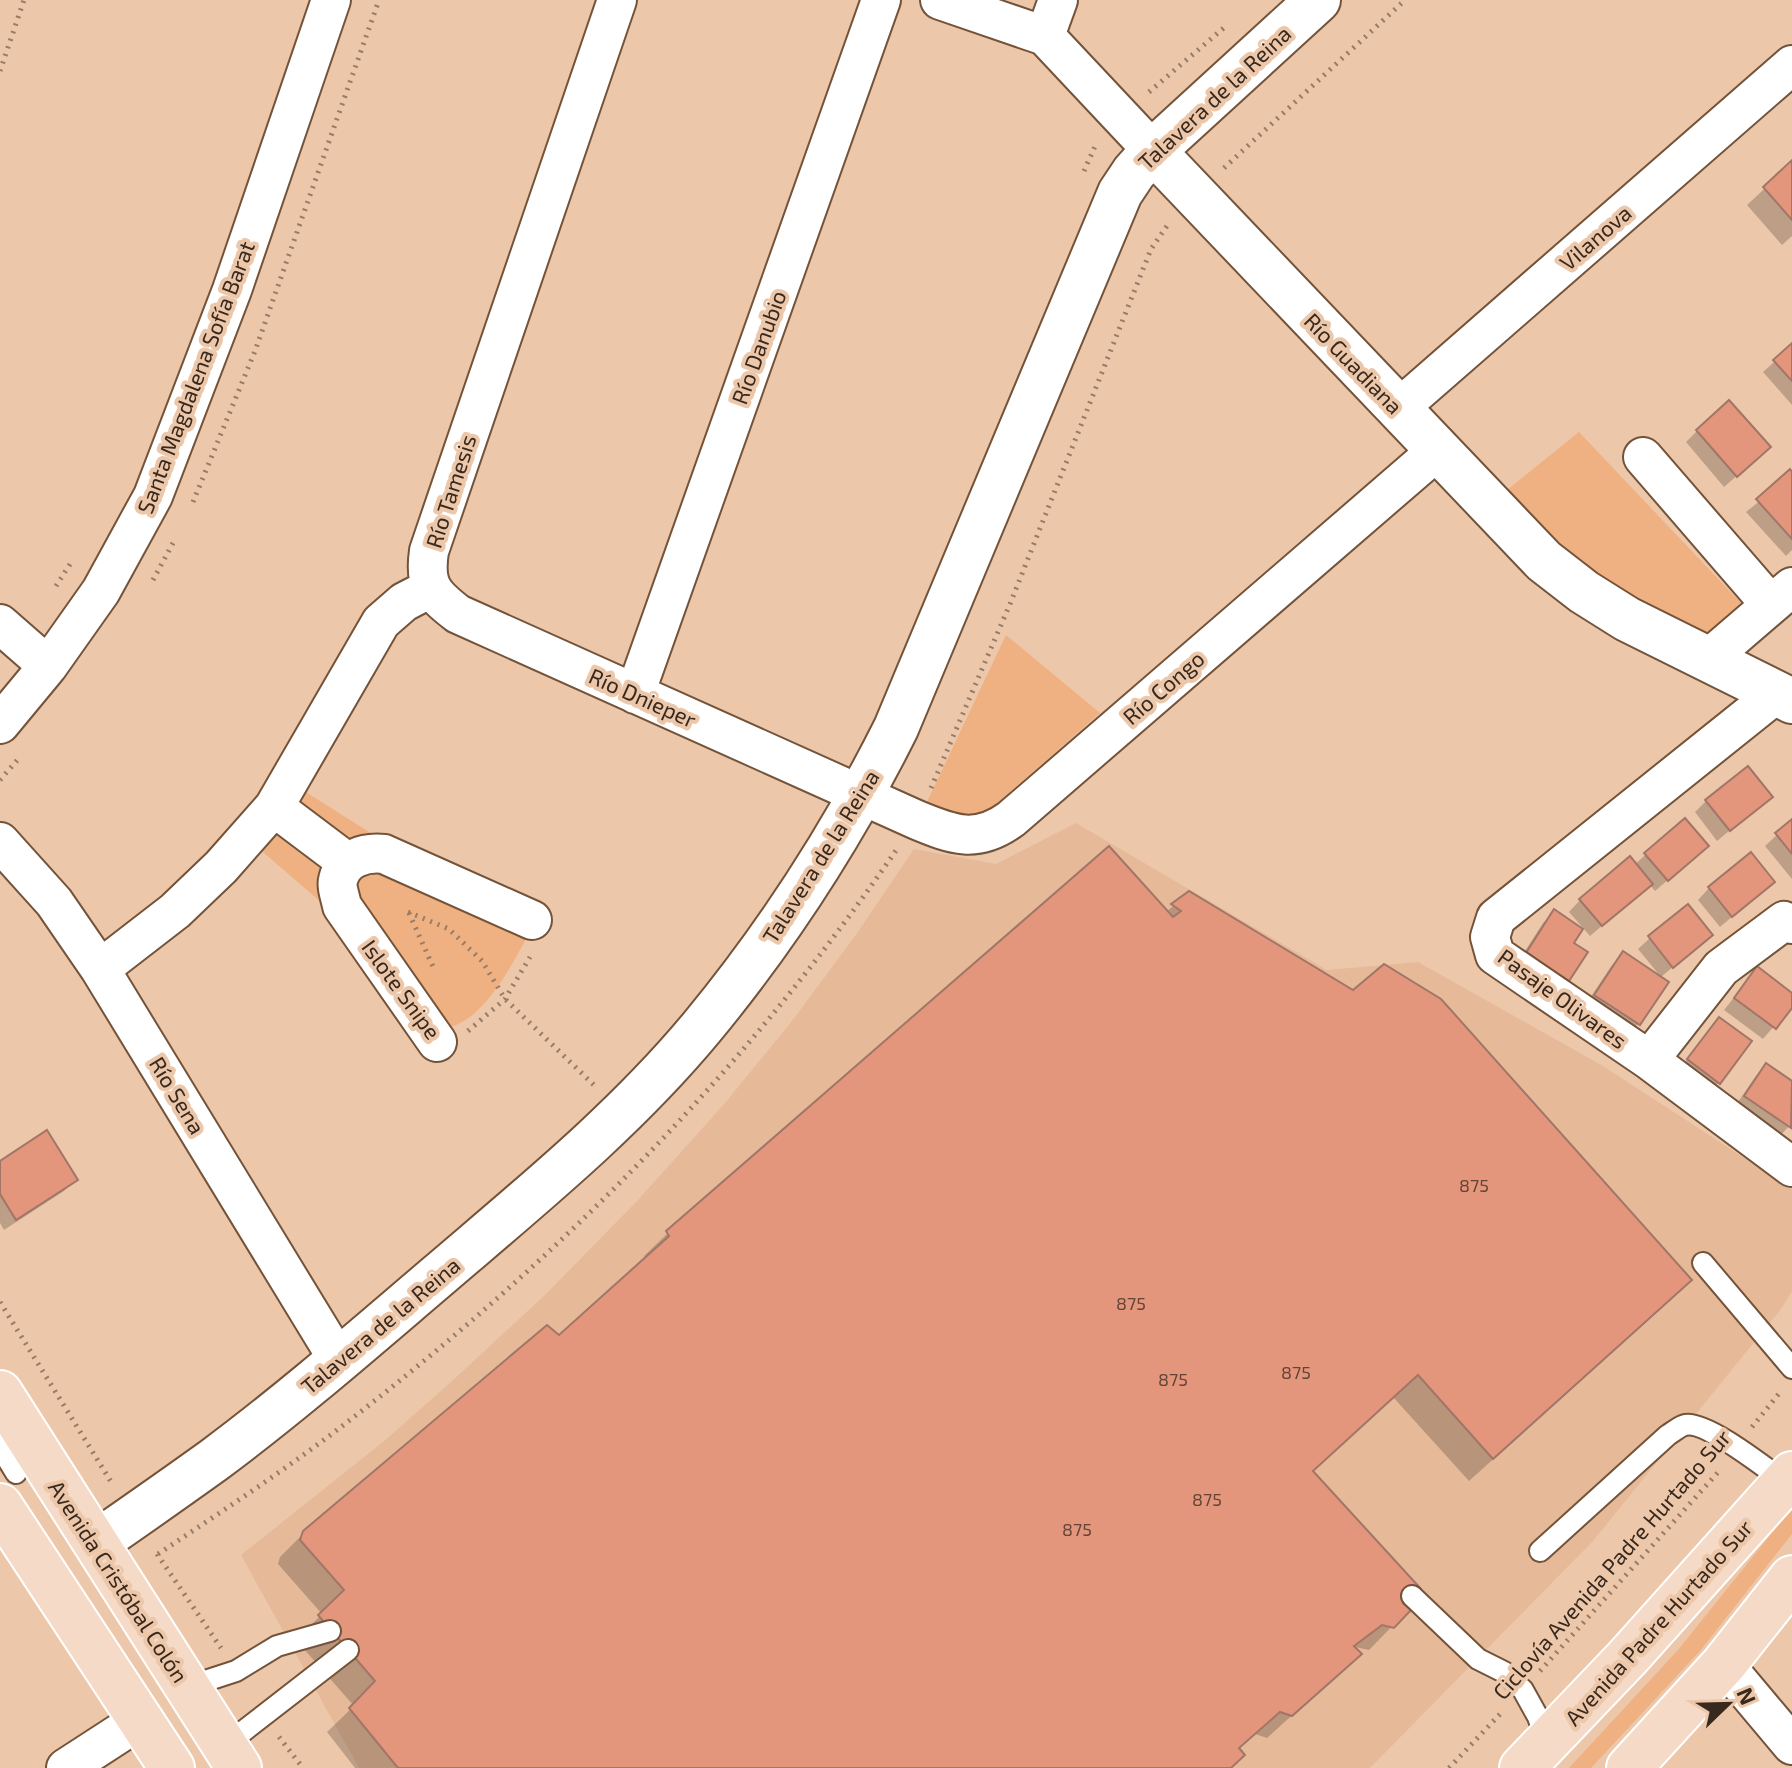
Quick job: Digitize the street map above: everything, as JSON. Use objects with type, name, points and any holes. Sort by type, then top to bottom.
[{"type":"main road","name":"Avenida Cristóbal Colón","points":[[0,1393],[233,1759]]},
{"type":"main road","name":"Avenida Padre Hurtado Sur","points":[[1535,1755],[1789,1478]]},
{"type":"main road","points":[[8,1490],[63,1604],[172,1768]]},
{"type":"main road","points":[[63,1604],[66,1585],[74,1567],[96,1543]]},
{"type":"main road","points":[[1629,1768],[1724,1664],[1792,1578]]},
{"type":"street","name":"Santa Magdalena Sofía Barat","points":[[0,724],[48,666],[101,591],[153,496],[232,290],[331,0]]},
{"type":"street","name":"Río Tamesis","points":[[431,588],[426,572],[429,551],[617,0]]},
{"type":"street","name":"Río Danubio","points":[[635,694],[881,0]]},
{"type":"street","name":"Río Guadiana","points":[[940,0],[1045,36],[1544,561],[1584,592],[1627,619],[1784,697]]},
{"type":"street","points":[[1045,36],[1058,0]]},
{"type":"street","name":"Talavera de la Reina","points":[[96,1543],[215,1459],[339,1361],[569,1163],[601,1092],[701,1028],[818,866],[862,795],[896,728],[1110,215],[1134,172],[1318,0]]},
{"type":"street","name":"Vilanova","points":[[1398,409],[1792,65]]},
{"type":"street","name":"Río Congo","points":[[862,795],[957,834],[983,834],[998,828],[1438,450]]},
{"type":"street","points":[[1643,457],[1782,596],[1707,660]]},
{"type":"street","points":[[100,969],[175,911],[221,867],[274,807],[381,622],[404,602],[431,588]]},
{"type":"street","name":"Río Dnieper","points":[[431,588],[458,614],[862,795]]},
{"type":"street","points":[[0,624],[48,666]]},
{"type":"street","name":"Pasaje Olivares","points":[[1784,697],[1496,918],[1490,937],[1495,955],[1649,1060],[1792,1167]]},
{"type":"street","points":[[274,807],[347,862],[367,852],[384,854],[532,920]]},
{"type":"street","name":"Río Sena","points":[[0,842],[54,902],[100,969],[339,1361]]},
{"type":"street","name":"Islote Snipe","points":[[347,862],[337,881],[342,906],[437,1042]]},
{"type":"street","points":[[1649,1060],[1721,968],[1784,921],[1792,924]]},
{"type":"street","points":[[1724,1664],[1792,1745]]},
{"type":"street","points":[[66,1768],[140,1720]]},
{"type":"lane","points":[[1703,1263],[1792,1368]]},
{"type":"lane","points":[[1540,1551],[1668,1435],[1684,1425],[1699,1426],[1789,1478]]},
{"type":"lane","points":[[0,1447],[8,1490]]},
{"type":"lane","points":[[1412,1596],[1478,1659],[1504,1672],[1523,1690],[1538,1717],[1535,1755]]},
{"type":"lane","points":[[187,1687],[236,1671],[277,1646],[330,1631]]},
{"type":"lane","points":[[233,1759],[241,1733],[348,1650]]},
{"type":"path","points":[[0,71],[24,0]]},
{"type":"path","points":[[1082,176],[1094,148],[1121,116],[1233,20]]},
{"type":"path","points":[[52,591],[75,557]]},
{"type":"path","points":[[365,940],[408,912],[423,871]]},
{"type":"path","points":[[408,912],[449,929],[482,961],[505,999],[601,1092]]},
{"type":"path","name":"Islote Snipe","points":[[437,1042],[449,1047],[505,999],[541,940],[532,920]]},
{"type":"path","name":"Ciclovía Avenida Padre Hurtado Sur","points":[[1449,1768],[1713,1480],[1783,1388]]},
{"type":"path","points":[[72,1506],[126,1476]]},
{"type":"shaded area","points":[[1579,432],[1741,603],[1712,635],[1633,600],[1555,540],[1507,490]]},
{"type":"shaded area","points":[[1006,635],[1100,713],[987,812],[966,820],[927,802]]},
{"type":"shaded area","points":[[301,789],[377,837],[322,903],[257,847]]},
{"type":"shaded area","points":[[1076,823],[1327,970],[1418,962],[1603,1066],[1792,1189],[1792,1291],[1781,1309],[1593,1541],[1370,1768],[359,1768],[241,1555],[383,1442],[451,1382],[547,1293],[638,1200],[725,1103],[792,1021],[914,849],[996,864]]},
{"type":"shaded area","points":[[387,869],[519,927],[526,939],[492,994],[469,1018],[456,1025],[442,1028],[353,892],[357,876]]},
{"type":"shaded area","points":[[1792,1508],[1792,1534],[1700,1651],[1591,1768],[1569,1768],[1678,1650]]},
{"type":"building","points":[[1792,160],[1792,220],[1763,187]]},
{"type":"building","points":[[1792,343],[1792,381],[1773,360]]},
{"type":"building","points":[[1729,400],[1771,447],[1737,477],[1696,430]]},
{"type":"building","points":[[1790,469],[1792,472],[1792,539],[1756,499]]},
{"type":"building","points":[[1748,766],[1773,797],[1730,831],[1705,800]]},
{"type":"building","points":[[1685,818],[1709,846],[1668,881],[1644,853]]},
{"type":"building","points":[[1792,819],[1792,854],[1775,833]]},
{"type":"building","points":[[1109,846],[1173,917],[1181,911],[1171,904],[1189,891],[1353,990],[1384,964],[1441,999],[1692,1280],[1493,1459],[1418,1375],[1313,1471],[1421,1589],[1403,1603],[1411,1610],[1394,1628],[1382,1625],[1354,1646],[1362,1654],[1292,1716],[1280,1712],[1239,1748],[1245,1755],[1231,1768],[398,1768],[349,1708],[375,1681],[318,1615],[344,1590],[300,1540],[303,1531],[547,1325],[559,1335],[669,1236],[666,1231]]},
{"type":"building","points":[[1751,852],[1775,882],[1732,917],[1708,887]]},
{"type":"building","points":[[1630,856],[1653,884],[1602,926],[1579,899]]},
{"type":"building","points":[[1688,904],[1713,935],[1673,968],[1648,936]]},
{"type":"building","points":[[1554,909],[1583,929],[1574,943],[1588,952],[1569,981],[1526,953]]},
{"type":"building","points":[[1623,951],[1669,982],[1640,1025],[1594,995]]},
{"type":"building","points":[[1757,966],[1792,993],[1792,1008],[1776,1029],[1734,998]]},
{"type":"building","points":[[1719,1017],[1752,1041],[1720,1084],[1687,1059]]},
{"type":"building","points":[[1766,1063],[1792,1081],[1791,1128],[1744,1096]]},
{"type":"building","points":[[47,1130],[78,1180],[16,1220],[0,1194],[0,1161]]}]
